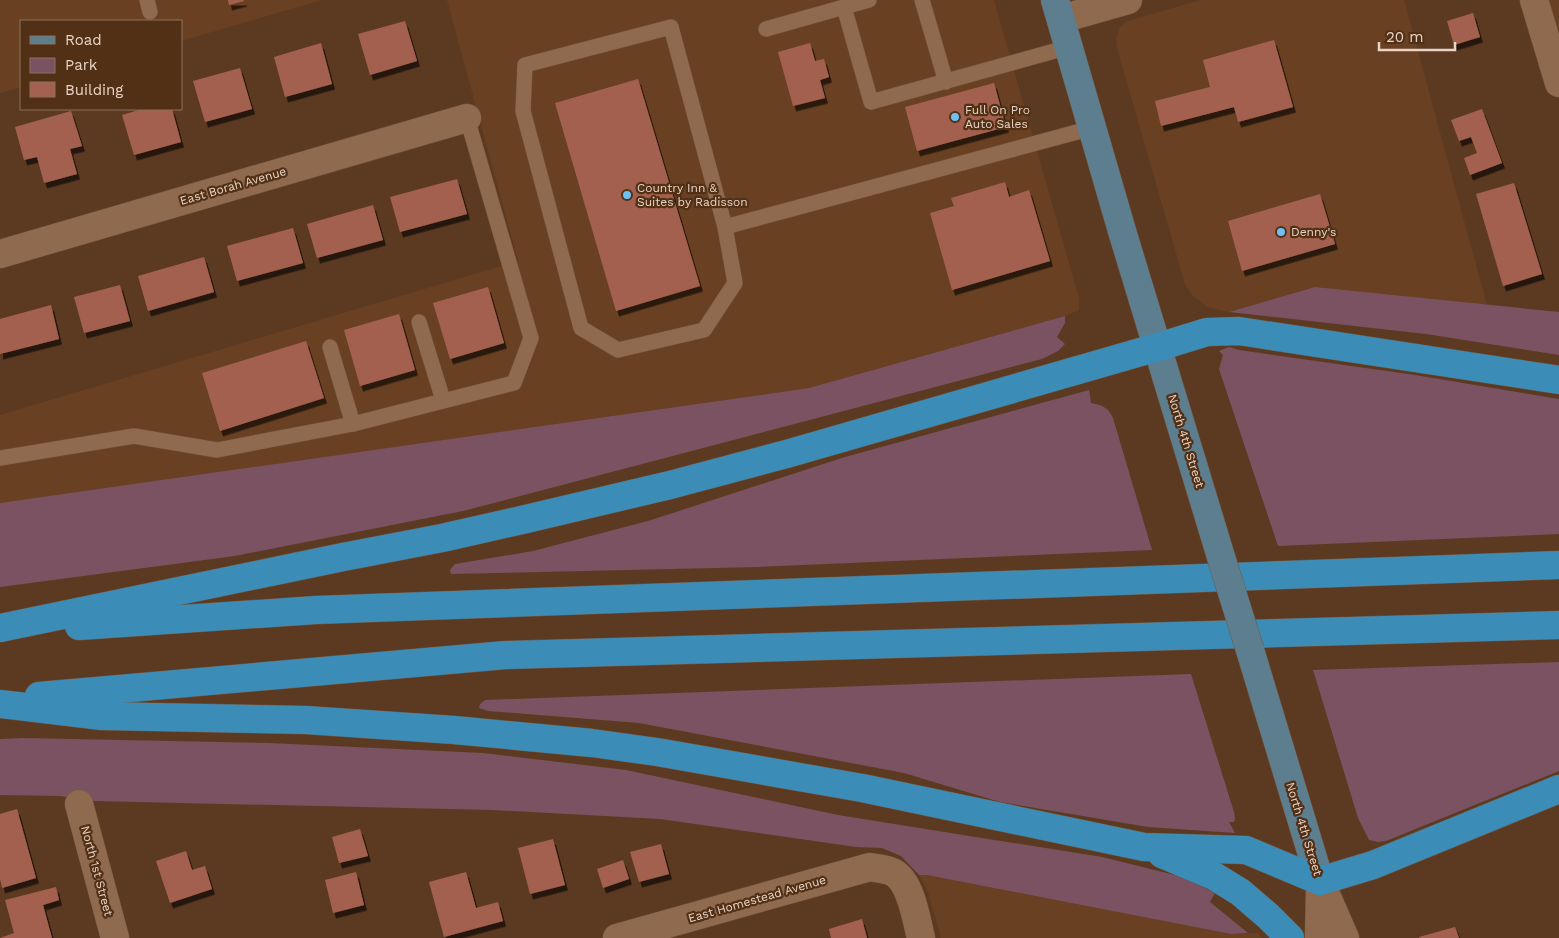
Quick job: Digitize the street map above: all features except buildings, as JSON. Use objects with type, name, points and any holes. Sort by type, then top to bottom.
[{"type":"highway","points":[[0,630],[343,557],[442,538],[661,487],[790,453],[1207,332],[1240,331],[1559,380]]},
{"type":"highway","points":[[0,630],[316,610],[1559,564]]},
{"type":"highway","points":[[0,700],[506,655],[1559,625]]},
{"type":"highway","points":[[0,704],[102,716],[306,720],[454,730],[656,752],[862,788],[1144,847],[1246,850],[1320,882],[1373,865],[1559,789]]},
{"type":"highway","points":[[1144,847],[1214,876],[1233,888],[1268,916],[1290,938]]},
{"type":"main road","name":"North 4th Street","points":[[1058,10],[1122,232],[1320,882]]},
{"type":"street","points":[[1058,10],[1128,0]]},
{"type":"street","points":[[1534,0],[1559,83]]},
{"type":"street","name":"East Borah Avenue","points":[[0,254],[467,118]]},
{"type":"street","name":"North 1st Street","points":[[79,804],[115,938]]},
{"type":"street","name":"East Homestead Avenue","points":[[617,938],[870,867],[890,871],[903,880],[911,898],[921,938]]},
{"type":"street","name":"North 4th Street","points":[[1319,938],[1320,882]]},
{"type":"street","name":"North 4th Street","points":[[1320,882],[1345,938]]},
{"type":"lane","points":[[766,29],[869,0]]},
{"type":"lane","points":[[922,0],[946,82]]},
{"type":"lane","points":[[844,7],[871,102],[1069,48]]},
{"type":"lane","points":[[670,27],[725,227],[736,283],[704,330],[618,350],[581,328],[523,111],[525,65],[670,27]]},
{"type":"lane","points":[[0,458],[134,436],[217,450],[353,424],[514,383],[531,338],[467,118]]},
{"type":"lane","points":[[725,227],[1092,128]]},
{"type":"lane","points":[[419,322],[443,400]]},
{"type":"lane","points":[[330,347],[353,424]]},
{"type":"shaded area","points":[[0,0],[322,0],[182,41],[182,20],[20,20],[20,87],[0,93]]},
{"type":"shaded area","points":[[447,0],[994,0],[1079,298],[1079,310],[1065,316],[809,388],[0,503],[0,415],[518,261]]},
{"type":"shaded area","points":[[1200,0],[1404,0],[1487,305],[1315,287],[1229,312],[1207,307],[1192,295],[1185,284],[1116,39],[1119,29],[1125,22]]},
{"type":"shaded area","points":[[1547,0],[1559,0],[1559,42]]},
{"type":"shaded area","points":[[919,875],[1231,934],[1259,933],[1262,938],[941,938],[928,892]]},
{"type":"green space","points":[[1315,287],[1559,312],[1559,355],[1426,334],[1229,312]]},
{"type":"green space","points":[[1065,316],[1065,323],[1057,337],[1065,344],[1058,351],[1042,359],[463,511],[235,556],[0,587],[0,503],[809,388]]},
{"type":"green space","points":[[1229,347],[1559,399],[1559,534],[1278,546],[1219,369],[1223,355],[1219,351]]},
{"type":"green space","points":[[1089,390],[1091,403],[1104,407],[1113,418],[1152,550],[758,567],[451,574],[450,570],[455,564],[533,551],[648,521],[845,457]]},
{"type":"green space","points":[[1559,662],[1559,771],[1386,841],[1369,840],[1358,818],[1313,670]]},
{"type":"green space","points":[[1191,674],[1234,812],[1234,822],[1229,822],[1235,833],[1148,827],[1000,802],[904,773],[639,723],[488,711],[479,708],[480,704],[485,700]]},
{"type":"green space","points":[[0,739],[269,743],[483,753],[626,770],[838,815],[1102,857],[1183,877],[1215,893],[1210,902],[1248,933],[1231,934],[919,875],[901,856],[882,848],[856,847],[660,819],[492,810],[95,801],[60,796],[0,795]]},
{"type":"place","name":"Full On Pro Auto Sales","points":[[955,117]]},
{"type":"place","name":"Country Inn & Suites by Radisson","points":[[627,195]]},
{"type":"place","name":"Denny's","points":[[1281,232]]}]
